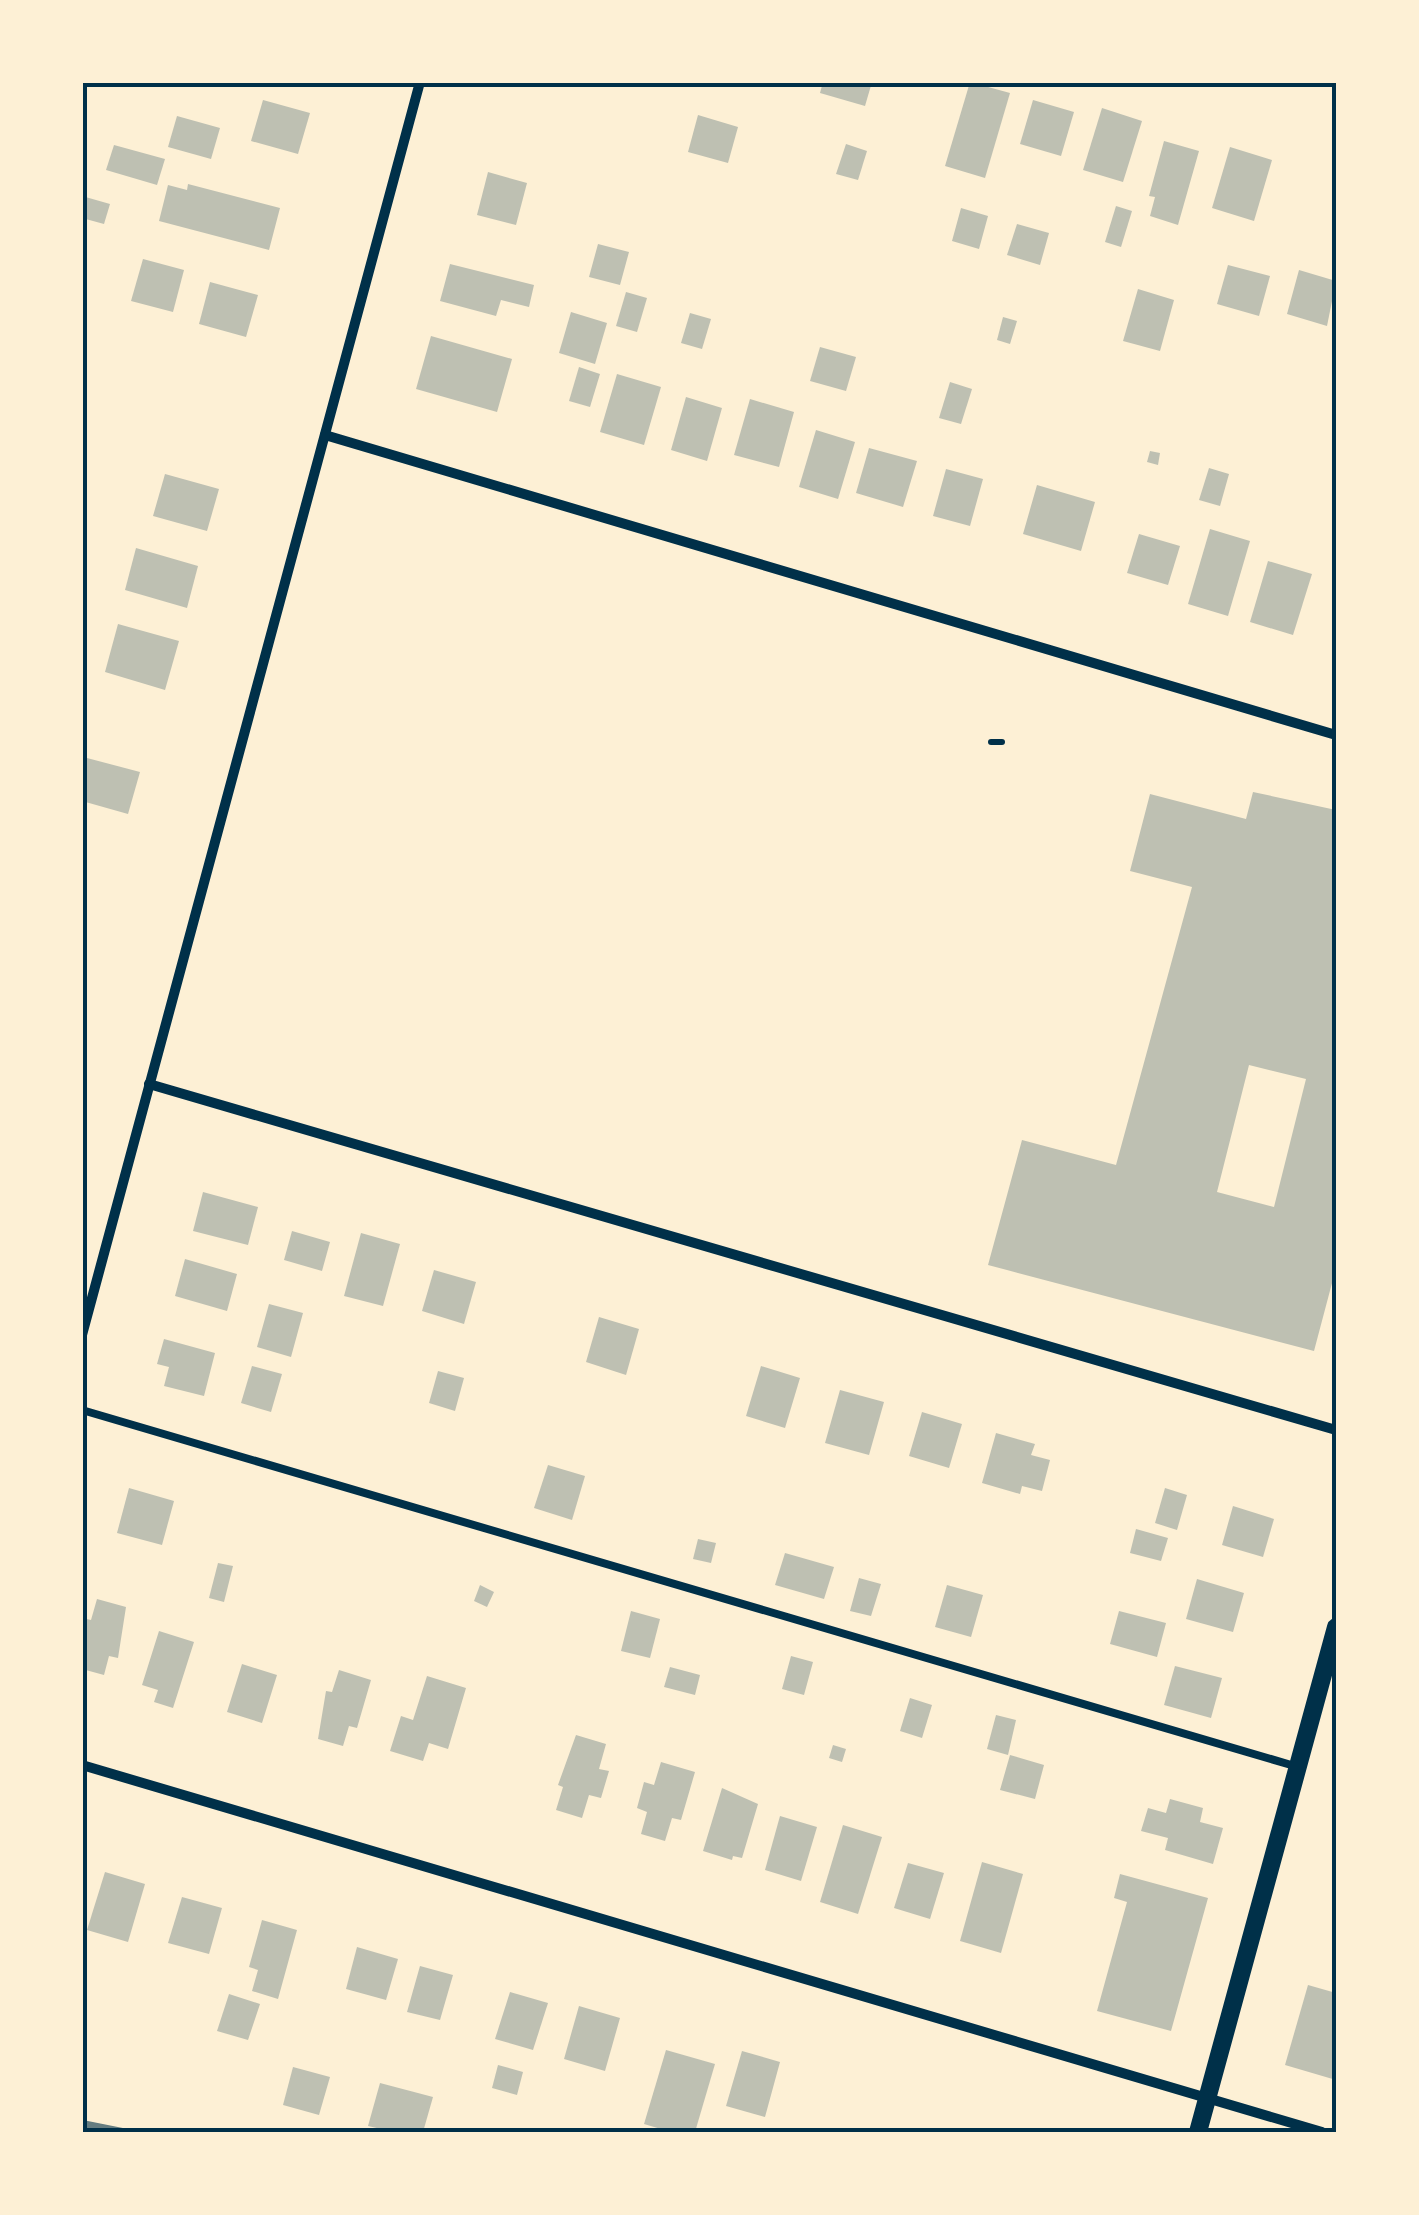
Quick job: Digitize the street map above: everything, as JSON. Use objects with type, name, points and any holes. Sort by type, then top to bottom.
[{"type":"street","points":[[82,1335],[420,82]]},
{"type":"street","points":[[325,435],[1336,735]]},
{"type":"street","points":[[149,1084],[1336,1430]]},
{"type":"street","points":[[1198,2132],[1336,1627]]},
{"type":"street","points":[[82,1765],[1322,2132]]},
{"type":"lane","points":[[82,1410],[1298,1767]]},
{"type":"path","points":[[991,742],[1002,742]]},
{"type":"building","points":[[823,82],[872,82],[865,106],[820,93]]},
{"type":"building","points":[[970,82],[1010,93],[985,178],[945,166]]},
{"type":"building","points":[[263,100],[310,113],[298,154],[251,141]]},
{"type":"building","points":[[1033,100],[1074,112],[1061,156],[1020,144]]},
{"type":"building","points":[[1102,108],[1142,121],[1123,182],[1083,170]]},
{"type":"building","points":[[698,115],[738,127],[728,163],[688,152]]},
{"type":"building","points":[[177,116],[220,128],[211,159],[168,147]]},
{"type":"building","points":[[1164,141],[1199,151],[1178,225],[1150,216],[1155,197],[1149,196]]},
{"type":"building","points":[[846,144],[867,151],[858,180],[836,174]]},
{"type":"building","points":[[114,145],[165,159],[157,185],[106,170]]},
{"type":"building","points":[[1230,147],[1272,160],[1254,221],[1212,208]]},
{"type":"building","points":[[488,172],[527,183],[516,225],[477,215]]},
{"type":"building","points":[[188,184],[280,208],[269,250],[159,221],[168,185],[187,190]]},
{"type":"building","points":[[82,196],[110,204],[104,224],[82,218]]},
{"type":"building","points":[[1116,206],[1132,211],[1121,247],[1105,242]]},
{"type":"building","points":[[961,208],[988,216],[979,249],[952,241]]},
{"type":"building","points":[[1017,224],[1049,233],[1040,265],[1007,255]]},
{"type":"building","points":[[598,244],[629,252],[620,285],[589,277]]},
{"type":"building","points":[[143,259],[184,270],[173,312],[131,301]]},
{"type":"building","points":[[450,264],[534,285],[529,307],[501,300],[496,316],[440,301]]},
{"type":"building","points":[[1228,265],[1270,276],[1259,316],[1217,304]]},
{"type":"building","points":[[1299,270],[1336,281],[1327,326],[1287,314]]},
{"type":"building","points":[[210,282],[258,295],[246,337],[199,324]]},
{"type":"building","points":[[1138,289],[1174,300],[1160,351],[1123,341]]},
{"type":"building","points":[[626,292],[647,298],[637,332],[616,326]]},
{"type":"building","points":[[571,312],[607,323],[595,364],[559,353]]},
{"type":"building","points":[[690,313],[711,319],[702,349],[681,343]]},
{"type":"building","points":[[1003,317],[1017,321],[1010,344],[997,340]]},
{"type":"building","points":[[431,336],[512,359],[497,412],[416,389]]},
{"type":"building","points":[[820,347],[856,357],[846,391],[810,381]]},
{"type":"building","points":[[579,367],[600,374],[590,407],[569,401]]},
{"type":"building","points":[[617,374],[661,387],[644,445],[600,432]]},
{"type":"building","points":[[950,382],[972,389],[961,424],[939,418]]},
{"type":"building","points":[[686,397],[722,408],[707,461],[671,450]]},
{"type":"building","points":[[750,399],[794,412],[779,467],[734,455]]},
{"type":"building","points":[[816,430],[855,442],[838,499],[799,487]]},
{"type":"building","points":[[869,448],[917,461],[903,507],[856,493]]},
{"type":"building","points":[[1150,451],[1160,453],[1158,465],[1147,462]]},
{"type":"building","points":[[1209,468],[1229,474],[1220,506],[1199,500]]},
{"type":"building","points":[[946,469],[983,479],[970,526],[933,516]]},
{"type":"building","points":[[165,474],[219,489],[207,531],[153,516]]},
{"type":"building","points":[[1037,485],[1095,502],[1081,551],[1023,534]]},
{"type":"building","points":[[1210,529],[1250,541],[1228,616],[1188,604]]},
{"type":"building","points":[[1139,534],[1180,546],[1168,585],[1127,573]]},
{"type":"building","points":[[136,548],[198,566],[187,608],[125,590]]},
{"type":"building","points":[[1268,561],[1312,574],[1293,635],[1250,622]]},
{"type":"building","points":[[118,624],[179,641],[165,690],[105,672]]},
{"type":"building","points":[[87,758],[140,772],[128,814],[82,801]]},
{"type":"building","points":[[1253,792],[1336,810],[1336,1268],[1314,1351],[988,1265],[1022,1140],[1116,1165],[1192,887],[1130,871],[1150,794],[1246,819]],"holes":[[[1249,1065],[1306,1079],[1274,1207],[1217,1192]]]},
{"type":"building","points":[[203,1192],[258,1207],[248,1245],[193,1231]]},
{"type":"building","points":[[292,1231],[330,1242],[322,1271],[284,1260]]},
{"type":"building","points":[[361,1233],[400,1244],[383,1306],[344,1296]]},
{"type":"building","points":[[185,1259],[237,1274],[227,1311],[175,1296]]},
{"type":"building","points":[[434,1270],[476,1282],[464,1324],[422,1311]]},
{"type":"building","points":[[269,1304],[303,1313],[291,1357],[257,1347]]},
{"type":"building","points":[[599,1317],[639,1329],[626,1375],[586,1362]]},
{"type":"building","points":[[164,1339],[215,1353],[204,1396],[164,1386],[169,1367],[157,1364]]},
{"type":"building","points":[[252,1366],[282,1374],[271,1412],[241,1403]]},
{"type":"building","points":[[761,1366],[800,1378],[785,1428],[746,1416]]},
{"type":"building","points":[[438,1371],[464,1378],[455,1411],[429,1403]]},
{"type":"building","points":[[840,1390],[884,1402],[869,1455],[825,1443]]},
{"type":"building","points":[[922,1412],[962,1424],[949,1468],[909,1456]]},
{"type":"building","points":[[996,1433],[1035,1444],[1031,1455],[1050,1460],[1042,1491],[1022,1486],[1020,1494],[982,1483]]},
{"type":"building","points":[[548,1465],[585,1476],[572,1520],[534,1508]]},
{"type":"building","points":[[129,1488],[174,1501],[162,1545],[117,1533]]},
{"type":"building","points":[[1165,1488],[1187,1495],[1177,1530],[1155,1523]]},
{"type":"building","points":[[1233,1506],[1274,1519],[1263,1557],[1222,1545]]},
{"type":"building","points":[[1136,1529],[1168,1538],[1161,1561],[1130,1553]]},
{"type":"building","points":[[698,1539],[716,1543],[711,1563],[693,1559]]},
{"type":"building","points":[[785,1553],[834,1567],[824,1599],[775,1585]]},
{"type":"building","points":[[218,1563],[233,1566],[224,1602],[209,1598]]},
{"type":"building","points":[[859,1578],[881,1584],[871,1616],[850,1611]]},
{"type":"building","points":[[1197,1579],[1244,1593],[1233,1632],[1186,1619]]},
{"type":"building","points":[[480,1585],[494,1592],[487,1607],[474,1601]]},
{"type":"building","points":[[947,1585],[983,1595],[971,1637],[935,1627]]},
{"type":"building","points":[[97,1599],[126,1607],[118,1658],[109,1656],[104,1675],[82,1669],[82,1618],[91,1620]]},
{"type":"building","points":[[631,1611],[660,1619],[650,1658],[621,1651]]},
{"type":"building","points":[[1119,1611],[1166,1623],[1157,1657],[1110,1644]]},
{"type":"building","points":[[159,1631],[194,1642],[173,1708],[154,1702],[158,1690],[142,1685]]},
{"type":"building","points":[[791,1656],[813,1662],[804,1695],[782,1689]]},
{"type":"building","points":[[242,1664],[277,1675],[262,1723],[227,1712]]},
{"type":"building","points":[[1175,1666],[1222,1678],[1211,1718],[1164,1705]]},
{"type":"building","points":[[670,1667],[700,1675],[695,1695],[664,1687]]},
{"type":"building","points":[[339,1670],[371,1680],[357,1728],[349,1726],[343,1746],[318,1739],[326,1691],[332,1692]]},
{"type":"building","points":[[427,1676],[466,1688],[448,1749],[429,1743],[423,1761],[390,1751],[401,1716],[413,1720]]},
{"type":"building","points":[[910,1698],[932,1705],[922,1738],[900,1731]]},
{"type":"building","points":[[996,1715],[1016,1720],[1008,1755],[987,1749]]},
{"type":"building","points":[[576,1735],[606,1744],[599,1769],[609,1771],[601,1798],[589,1795],[582,1818],[556,1810],[563,1787],[558,1785]]},
{"type":"building","points":[[833,1745],[846,1749],[842,1762],[829,1758]]},
{"type":"building","points":[[1010,1755],[1044,1765],[1035,1799],[1000,1790]]},
{"type":"building","points":[[661,1762],[695,1772],[681,1820],[672,1818],[665,1841],[641,1834],[647,1812],[637,1808],[644,1782],[654,1785]]},
{"type":"building","points":[[722,1788],[758,1804],[742,1858],[733,1856],[732,1860],[703,1851]]},
{"type":"building","points":[[1170,1799],[1203,1808],[1200,1822],[1223,1828],[1213,1864],[1165,1850],[1168,1838],[1141,1831],[1148,1808],[1166,1813]]},
{"type":"building","points":[[780,1816],[817,1827],[801,1881],[765,1870]]},
{"type":"building","points":[[843,1825],[882,1837],[858,1914],[820,1902]]},
{"type":"building","points":[[982,1862],[1023,1874],[1001,1953],[960,1941]]},
{"type":"building","points":[[908,1863],[944,1873],[930,1919],[894,1908]]},
{"type":"building","points":[[105,1872],[145,1884],[128,1942],[87,1930]]},
{"type":"building","points":[[1120,1874],[1208,1898],[1171,2031],[1097,2011],[1127,1902],[1114,1898]]},
{"type":"building","points":[[182,1897],[222,1908],[209,1954],[168,1943]]},
{"type":"building","points":[[262,1920],[297,1930],[278,1999],[252,1991],[258,1970],[249,1967]]},
{"type":"building","points":[[357,1947],[398,1959],[386,2000],[346,1989]]},
{"type":"building","points":[[420,1966],[453,1975],[440,2020],[407,2012]]},
{"type":"building","points":[[1308,1985],[1336,1993],[1336,2080],[1285,2065]]},
{"type":"building","points":[[510,1992],[548,2003],[533,2050],[495,2039]]},
{"type":"building","points":[[229,1994],[260,2004],[248,2040],[217,2031]]},
{"type":"building","points":[[579,2006],[620,2018],[605,2071],[564,2059]]},
{"type":"building","points":[[666,2050],[715,2064],[695,2132],[671,2132],[644,2124]]},
{"type":"building","points":[[742,2051],[780,2062],[765,2117],[726,2106]]},
{"type":"building","points":[[498,2065],[523,2072],[517,2095],[492,2088]]},
{"type":"building","points":[[293,2067],[330,2077],[319,2115],[283,2105]]},
{"type":"building","points":[[380,2083],[433,2097],[423,2132],[394,2132],[368,2126]]},
{"type":"railway","points":[[82,2124],[122,2132]]}]
